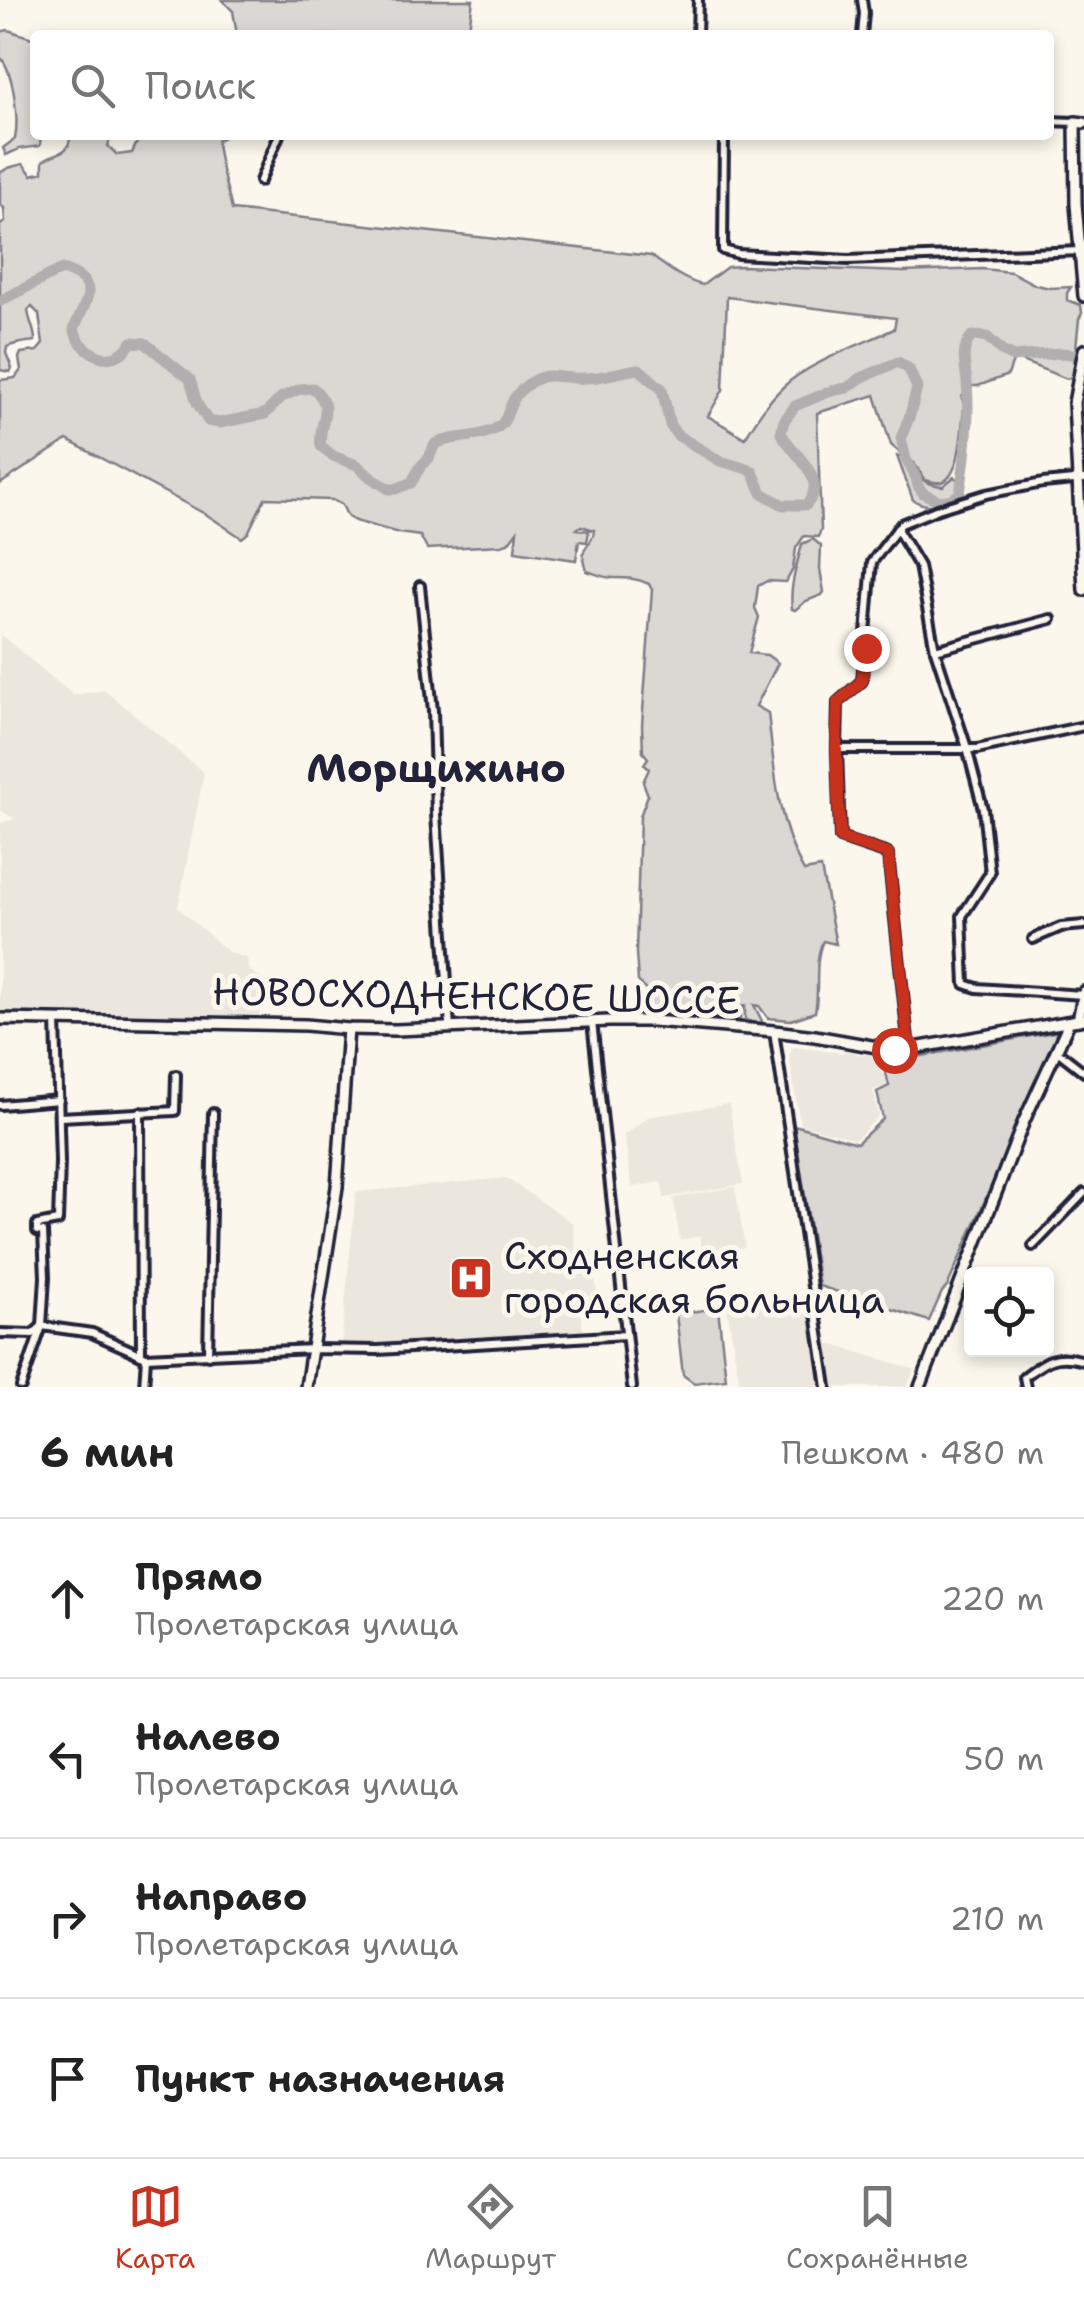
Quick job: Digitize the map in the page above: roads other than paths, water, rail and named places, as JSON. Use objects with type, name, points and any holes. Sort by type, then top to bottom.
[{"type":"street","points":[[697,30],[698,0]]},
{"type":"street","points":[[862,0],[862,30]]},
{"type":"street","points":[[1054,120],[1080,123],[1074,167],[1084,296]]},
{"type":"street","points":[[260,180],[276,140]]},
{"type":"street","points":[[724,140],[722,250],[848,260],[1080,251]]},
{"type":"street","points":[[1084,350],[1074,403],[1084,590]]},
{"type":"street","points":[[909,1049],[888,854],[840,838],[838,702],[862,681],[872,562],[900,524],[938,509],[986,494],[1081,480]]},
{"type":"street","points":[[897,529],[919,566],[935,650],[983,809],[990,873],[962,916],[965,984],[976,988],[1084,993],[1081,1019]]},
{"type":"street","points":[[420,586],[433,711],[450,1028]]},
{"type":"street","points":[[935,650],[1051,619]]},
{"type":"street","points":[[836,750],[977,750],[1084,726]]},
{"type":"street","points":[[1033,939],[1061,927],[1084,925]]},
{"type":"street","name":"НОВОСХОДНЕНСКОЕ ШОССЕ","points":[[0,1018],[348,1029],[652,1022],[774,1031],[894,1050],[1081,1019]]},
{"type":"street","points":[[21,1387],[42,1326],[43,1232],[37,1231],[37,1225],[58,1222],[60,1117],[56,1020]]},
{"type":"street","points":[[592,1022],[632,1387]]},
{"type":"street","points":[[920,1387],[1067,1022]]},
{"type":"street","points":[[306,1387],[339,1172],[348,1029]]},
{"type":"street","points":[[774,1031],[827,1387]]},
{"type":"street","points":[[1055,1050],[1084,1072]]},
{"type":"street","points":[[60,1117],[175,1111],[176,1075]]},
{"type":"street","points":[[0,1104],[59,1100]]},
{"type":"street","points":[[140,1112],[144,1387]]},
{"type":"street","points":[[208,1355],[213,1113]]},
{"type":"street","points":[[1033,1246],[1084,1193]]},
{"type":"street","points":[[0,1332],[32,1334],[42,1326],[92,1333],[144,1356],[378,1350],[626,1335]]},
{"type":"street","points":[[1026,1387],[1024,1377],[1046,1361],[1063,1356],[1084,1361]]},
{"type":"waterway","points":[[0,301],[62,269],[75,274],[87,287],[86,302],[74,329],[86,348],[98,356],[113,357],[132,342],[145,343],[190,379],[197,403],[208,421],[219,423],[265,414],[282,397],[313,388],[325,409],[321,446],[333,456],[357,465],[389,489],[411,483],[435,444],[500,426],[516,396],[537,379],[591,378],[639,369],[662,389],[670,425],[677,435],[720,461],[753,472],[762,493],[783,505],[806,505],[814,486],[812,477],[781,433],[784,421],[795,406],[847,388],[898,362],[909,369],[917,388],[901,438],[906,459],[923,493],[940,501],[953,499],[960,493],[964,465],[968,410],[964,358],[972,336],[987,337],[1013,357],[1084,355]]},
{"type":"place","name":"Сходненская городская больница","points":[[471,1278]]},
{"type":"district","name":"Морщихино","points":[[436,768]]}]
